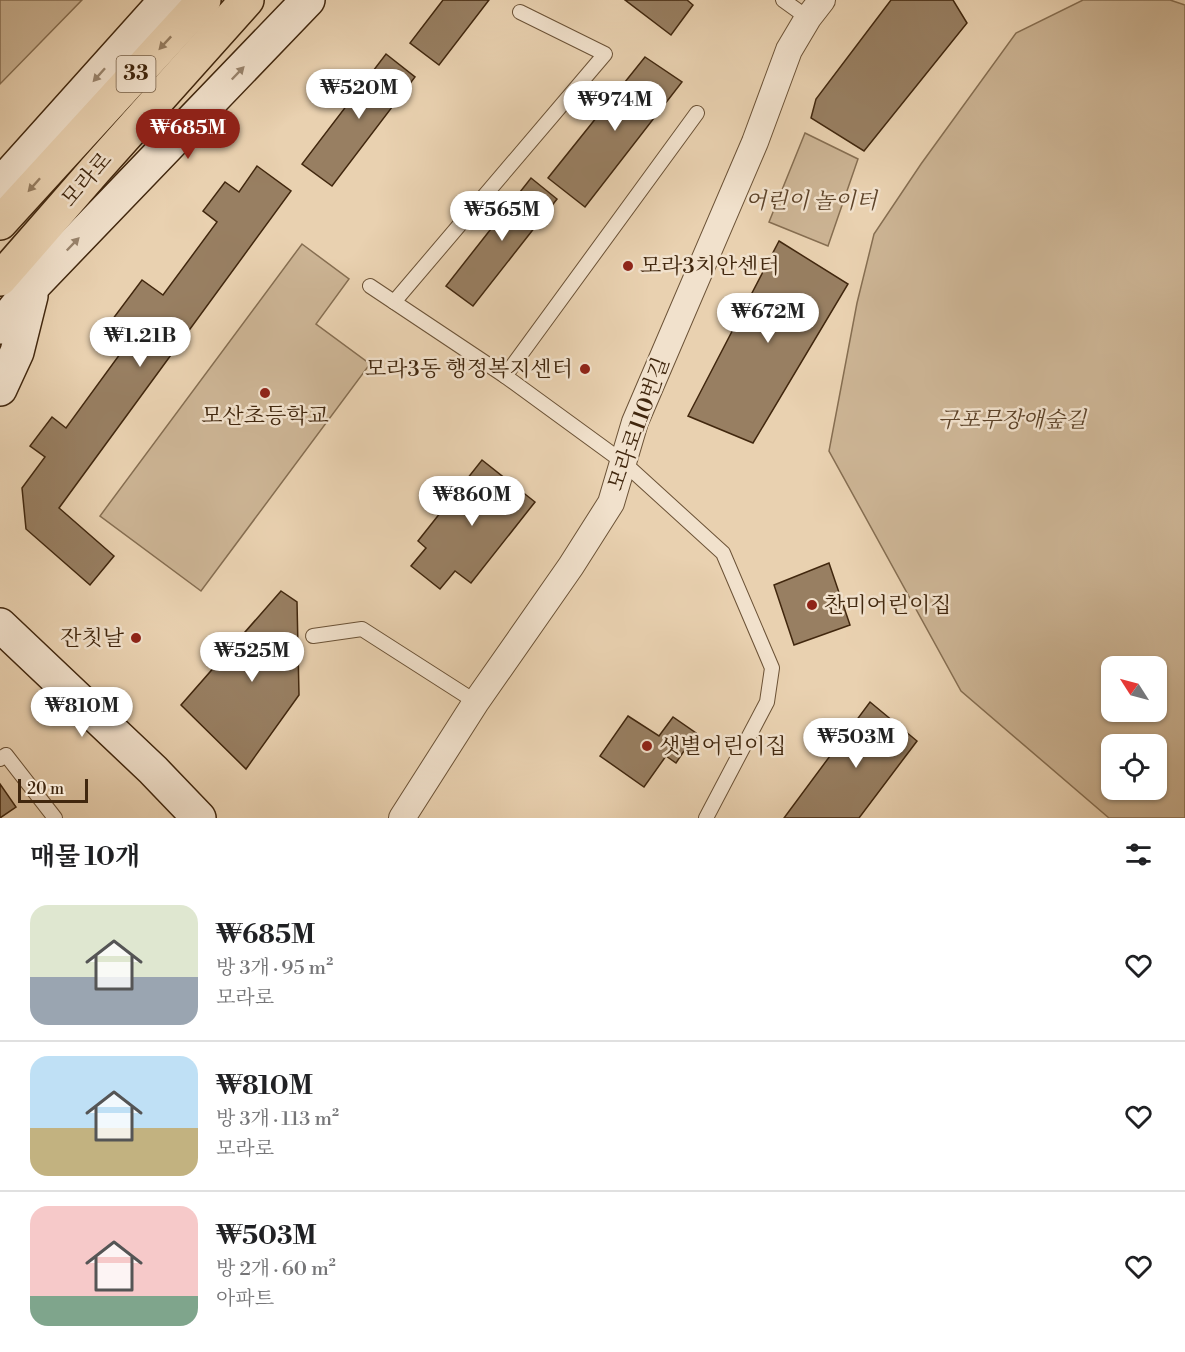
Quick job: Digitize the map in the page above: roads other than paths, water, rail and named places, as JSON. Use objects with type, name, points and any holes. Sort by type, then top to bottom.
[{"type":"highway","name":"모라로","points":[[0,223],[204,0]]},
{"type":"highway","name":"모라로","points":[[0,279],[247,0]]},
{"type":"main road","points":[[0,185],[166,0]]},
{"type":"main road","points":[[0,327],[33,286],[308,0]]},
{"type":"main road","points":[[0,389],[17,352],[33,286]]},
{"type":"main road","points":[[0,625],[153,770],[199,818]]},
{"type":"street","name":"모라로110번길","points":[[402,818],[476,702],[571,566],[611,503],[635,422],[755,142],[789,50],[815,9]]},
{"type":"lane","points":[[783,0],[815,9]]},
{"type":"lane","points":[[394,302],[605,54],[520,12]]},
{"type":"lane","points":[[505,376],[697,113]]},
{"type":"lane","points":[[370,286],[505,376],[623,462],[723,553],[772,668],[767,702],[706,818]]},
{"type":"lane","points":[[313,636],[362,629],[476,702]]},
{"type":"lane","points":[[0,759],[6,755],[55,818]]},
{"type":"place","name":"모라3치안센터","points":[[628,266]]},
{"type":"place","name":"모라3동 행정복지센터","points":[[585,369]]},
{"type":"place","name":"모산초등학교","points":[[265,393]]},
{"type":"place","name":"찬미어린이집","points":[[812,605]]},
{"type":"place","name":"잔칫날","points":[[136,638]]},
{"type":"place","name":"샛별어린이집","points":[[647,746]]},
{"type":"park label","name":"어린이 놀이터","points":[[811,201]]},
{"type":"park label","name":"구포무장애숲길","points":[[1012,420]]}]
